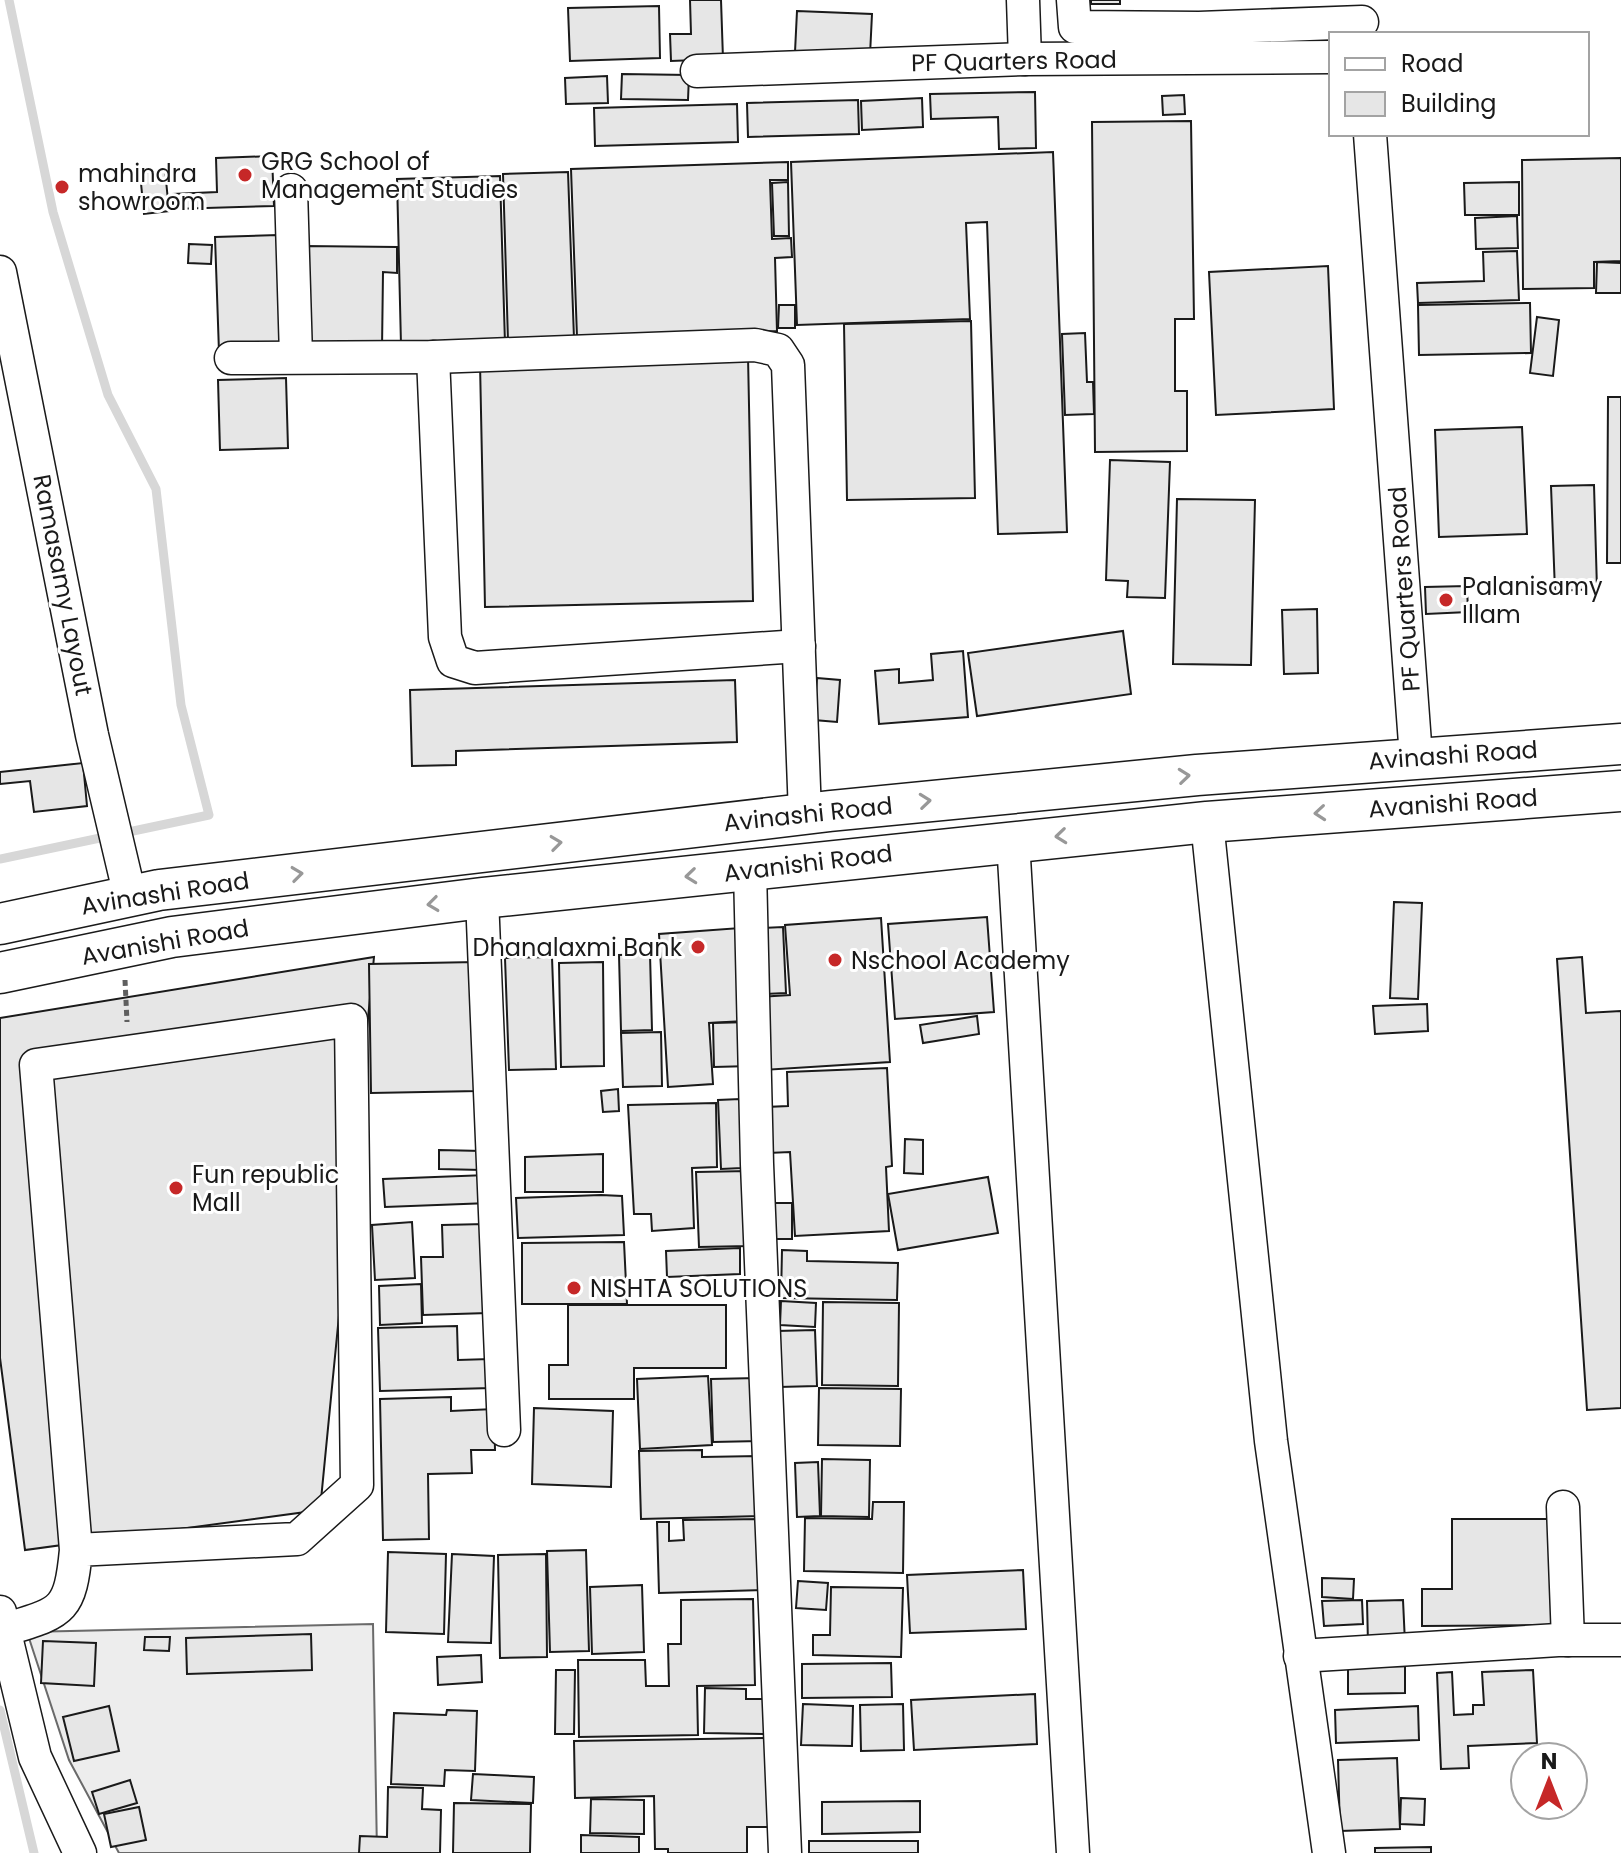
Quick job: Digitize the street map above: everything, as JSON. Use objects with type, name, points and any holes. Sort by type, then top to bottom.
[{"type":"main road","name":"Avinashi Road","points":[[0,924],[130,896],[805,814],[1197,775],[1621,744]]},
{"type":"main road","name":"Avanishi Road","points":[[0,973],[172,937],[482,898],[1207,822],[1621,791]]},
{"type":"street","points":[[1023,0],[1025,59]]},
{"type":"street","points":[[1073,0],[1075,27],[1198,14],[1363,19]]},
{"type":"street","name":"PF Quarters Road","points":[[697,71],[1025,59],[1329,57]]},
{"type":"street","name":"PF Quarters Road","points":[[1370,136],[1416,757]]},
{"type":"street","points":[[291,190],[296,356]]},
{"type":"street","name":"Ramasamy Layout","points":[[0,272],[113,832],[130,896]]},
{"type":"street","points":[[231,358],[433,357],[755,345],[778,350],[788,365],[805,814]]},
{"type":"street","points":[[433,357],[445,637],[453,661],[475,668],[799,646]]},
{"type":"street","points":[[1207,822],[1269,1426],[1329,1853]]},
{"type":"street","points":[[1013,841],[1073,1853]]},
{"type":"street","points":[[750,870],[757,1164],[785,1853]]},
{"type":"street","points":[[482,898],[504,1430]]},
{"type":"street","points":[[76,1550],[297,1539],[357,1485],[351,1020],[36,1065],[76,1550],[72,1591],[53,1615],[2,1621],[35,1757],[80,1853]]},
{"type":"street","points":[[1563,1507],[1568,1640]]},
{"type":"street","points":[[1300,1656],[1568,1640],[1621,1640]]},
{"type":"path","points":[[123,947],[128,1052]]},
{"type":"shaded area","points":[[373,1624],[377,1853],[119,1853],[69,1760],[27,1632]]},
{"type":"building","points":[[690,0],[721,0],[723,59],[671,61],[670,34],[691,34]]},
{"type":"building","points":[[1091,0],[1120,0],[1120,4],[1091,4]]},
{"type":"building","points":[[659,6],[660,58],[570,61],[568,8]]},
{"type":"building","points":[[797,11],[872,14],[870,55],[795,52]]},
{"type":"building","points":[[622,74],[689,75],[688,100],[621,99]]},
{"type":"building","points":[[607,76],[608,103],[566,104],[565,78]]},
{"type":"building","points":[[1035,92],[1036,148],[999,149],[998,117],[931,119],[930,94]]},
{"type":"building","points":[[1184,95],[1185,114],[1163,115],[1162,96]]},
{"type":"building","points":[[922,98],[923,127],[862,130],[861,101]]},
{"type":"building","points":[[858,100],[859,134],[748,137],[747,103]]},
{"type":"building","points":[[737,104],[738,142],[595,146],[594,108]]},
{"type":"building","points":[[1191,121],[1194,319],[1175,319],[1175,391],[1187,391],[1187,451],[1095,452],[1092,122]]},
{"type":"building","points":[[1053,152],[1067,532],[998,534],[987,222],[966,223],[970,319],[797,325],[791,162]]},
{"type":"building","name":"GRG School of Management Studies","points":[[272,156],[274,206],[173,209],[173,194],[217,192],[216,158]]},
{"type":"building","points":[[1621,158],[1621,261],[1594,262],[1594,288],[1523,289],[1522,160]]},
{"type":"building","points":[[788,162],[788,180],[770,180],[772,239],[791,238],[792,257],[775,258],[777,331],[577,337],[571,169]]},
{"type":"building","points":[[165,170],[169,211],[144,214],[140,173]]},
{"type":"building","points":[[568,172],[574,338],[508,341],[503,174]]},
{"type":"building","points":[[500,176],[505,343],[401,345],[397,179]]},
{"type":"building","points":[[788,182],[789,236],[774,236],[772,183]]},
{"type":"building","points":[[1519,182],[1519,215],[1465,215],[1464,183]]},
{"type":"building","points":[[1517,216],[1518,248],[1476,249],[1475,218]]},
{"type":"building","points":[[278,235],[282,350],[219,352],[215,237]]},
{"type":"building","points":[[189,244],[212,245],[211,264],[188,263]]},
{"type":"building","points":[[304,246],[397,247],[397,273],[383,272],[382,349],[303,348]]},
{"type":"building","points":[[1517,251],[1519,300],[1418,303],[1417,283],[1484,281],[1483,252]]},
{"type":"building","points":[[1597,262],[1621,263],[1621,293],[1596,293]]},
{"type":"building","points":[[1328,266],[1334,409],[1216,415],[1209,272]]},
{"type":"building","points":[[1530,303],[1531,353],[1419,355],[1418,305]]},
{"type":"building","points":[[779,305],[795,305],[795,328],[778,328]]},
{"type":"building","points":[[1537,317],[1559,320],[1553,376],[1530,373]]},
{"type":"building","points":[[971,321],[975,498],[847,500],[844,324]]},
{"type":"building","points":[[1085,333],[1087,382],[1093,382],[1094,414],[1065,415],[1062,334]]},
{"type":"building","points":[[748,356],[753,601],[485,607],[480,363]]},
{"type":"building","points":[[286,378],[288,448],[220,450],[218,380]]},
{"type":"building","points":[[1608,397],[1621,397],[1621,563],[1607,563]]},
{"type":"building","points":[[1522,427],[1527,534],[1439,537],[1435,430]]},
{"type":"building","points":[[1110,460],[1170,462],[1165,598],[1127,597],[1128,581],[1106,580]]},
{"type":"building","points":[[1594,485],[1597,589],[1555,591],[1551,486]]},
{"type":"building","points":[[1177,499],[1255,500],[1251,665],[1173,664]]},
{"type":"building","name":"Palanisamy Illam","points":[[1467,586],[1468,612],[1426,614],[1425,587]]},
{"type":"building","points":[[1317,609],[1318,673],[1284,674],[1282,610]]},
{"type":"building","points":[[1123,631],[1131,694],[977,716],[968,653]]},
{"type":"building","points":[[963,651],[968,717],[879,724],[875,671],[899,669],[899,683],[933,680],[931,654]]},
{"type":"building","points":[[817,678],[840,680],[837,722],[814,720]]},
{"type":"building","points":[[735,680],[737,742],[456,751],[456,765],[412,766],[410,690]]},
{"type":"building","points":[[83,763],[87,806],[34,812],[30,781],[0,784],[0,772]]},
{"type":"building","points":[[1394,902],[1422,903],[1418,999],[1390,998]]},
{"type":"building","points":[[987,917],[994,1012],[895,1019],[888,924]]},
{"type":"building","name":"Nschool Academy","points":[[881,918],[890,1062],[763,1070],[758,997],[790,995],[785,925]]},
{"type":"building","points":[[783,927],[786,993],[765,994],[762,928]]},
{"type":"building","points":[[740,928],[745,1021],[709,1023],[713,1084],[668,1087],[659,934]]},
{"type":"building","points":[[650,954],[652,1030],[621,1031],[619,955]]},
{"type":"building","name":"Fun republic Mall","points":[[374,957],[320,1510],[25,1550],[0,1358],[0,1018]]},
{"type":"building","points":[[552,957],[556,1069],[509,1070],[505,958]]},
{"type":"building","points":[[1582,957],[1586,1013],[1621,1011],[1621,1408],[1587,1410],[1557,959]]},
{"type":"building","points":[[476,962],[478,1091],[371,1093],[369,964]]},
{"type":"building","points":[[603,962],[604,1066],[561,1067],[559,963]]},
{"type":"building","points":[[1427,1004],[1428,1031],[1375,1034],[1373,1006]]},
{"type":"building","points":[[977,1016],[979,1034],[923,1043],[920,1025]]},
{"type":"building","points":[[750,1022],[751,1066],[714,1067],[713,1023]]},
{"type":"building","points":[[661,1032],[662,1086],[623,1087],[621,1033]]},
{"type":"building","points":[[887,1068],[892,1166],[886,1167],[889,1231],[795,1236],[790,1152],[768,1153],[766,1107],[788,1106],[787,1072]]},
{"type":"building","points":[[618,1089],[619,1111],[603,1112],[601,1091]]},
{"type":"building","points":[[740,1099],[742,1168],[721,1169],[718,1100]]},
{"type":"building","points":[[716,1103],[717,1167],[692,1168],[694,1228],[652,1231],[651,1214],[634,1214],[628,1105]]},
{"type":"building","points":[[905,1139],[923,1140],[923,1174],[904,1173]]},
{"type":"building","points":[[439,1150],[482,1151],[482,1170],[439,1169]]},
{"type":"building","points":[[603,1154],[603,1192],[525,1192],[525,1157]]},
{"type":"building","points":[[748,1171],[749,1246],[699,1247],[696,1172]]},
{"type":"building","points":[[487,1175],[489,1203],[385,1207],[383,1179]]},
{"type":"building","points":[[988,1177],[998,1233],[898,1250],[888,1194]]},
{"type":"building","points":[[622,1196],[624,1235],[518,1238],[516,1198]]},
{"type":"building","points":[[774,1203],[792,1203],[792,1239],[775,1239]]},
{"type":"building","points":[[412,1222],[415,1278],[375,1280],[372,1225]]},
{"type":"building","points":[[485,1224],[488,1313],[423,1315],[421,1257],[443,1257],[442,1225]]},
{"type":"building","name":"NISHTA SOLUTIONS","points":[[624,1242],[627,1304],[522,1304],[522,1243]]},
{"type":"building","points":[[740,1248],[740,1274],[667,1277],[666,1251]]},
{"type":"building","points":[[782,1250],[807,1251],[807,1261],[898,1263],[897,1300],[781,1298]]},
{"type":"building","points":[[421,1284],[422,1323],[380,1325],[379,1286]]},
{"type":"building","points":[[781,1301],[816,1303],[815,1327],[780,1325]]},
{"type":"building","points":[[823,1302],[899,1303],[898,1386],[822,1385]]},
{"type":"building","points":[[568,1305],[726,1305],[726,1368],[634,1368],[634,1399],[549,1399],[549,1365],[568,1365]]},
{"type":"building","points":[[457,1326],[458,1360],[490,1359],[491,1388],[380,1391],[378,1328]]},
{"type":"building","points":[[815,1330],[817,1386],[779,1387],[777,1331]]},
{"type":"building","points":[[708,1376],[712,1445],[640,1449],[637,1379]]},
{"type":"building","points":[[758,1378],[760,1441],[713,1442],[711,1379]]},
{"type":"building","points":[[819,1388],[901,1389],[900,1446],[818,1445]]},
{"type":"building","points":[[451,1397],[451,1411],[494,1409],[495,1450],[471,1450],[472,1473],[428,1474],[429,1539],[383,1540],[380,1399]]},
{"type":"building","points":[[534,1408],[613,1411],[611,1487],[532,1484]]},
{"type":"building","points":[[702,1450],[702,1457],[759,1456],[761,1516],[641,1519],[639,1451]]},
{"type":"building","points":[[822,1459],[870,1460],[869,1517],[821,1516]]},
{"type":"building","points":[[818,1462],[820,1516],[797,1517],[795,1463]]},
{"type":"building","points":[[873,1502],[904,1502],[903,1573],[804,1571],[805,1518],[872,1519]]},
{"type":"building","points":[[764,1519],[766,1590],[659,1593],[657,1522],[669,1522],[669,1541],[684,1540],[683,1520]]},
{"type":"building","points":[[1452,1519],[1553,1519],[1553,1625],[1422,1626],[1422,1589],[1452,1589]]},
{"type":"building","points":[[586,1550],[589,1651],[550,1652],[547,1551]]},
{"type":"building","points":[[388,1552],[446,1554],[444,1634],[386,1632]]},
{"type":"building","points":[[452,1554],[494,1556],[491,1643],[448,1642]]},
{"type":"building","points":[[546,1554],[547,1657],[500,1658],[498,1555]]},
{"type":"building","points":[[1023,1570],[1026,1629],[910,1633],[907,1575]]},
{"type":"building","points":[[1322,1578],[1354,1579],[1353,1599],[1322,1597]]},
{"type":"building","points":[[798,1581],[828,1583],[826,1610],[796,1608]]},
{"type":"building","points":[[642,1585],[644,1652],[592,1654],[590,1587]]},
{"type":"building","points":[[831,1587],[903,1588],[901,1657],[813,1655],[813,1635],[830,1635]]},
{"type":"building","points":[[753,1599],[755,1685],[697,1686],[698,1735],[579,1737],[578,1660],[645,1660],[646,1686],[669,1686],[668,1644],[681,1644],[681,1600]]},
{"type":"building","points":[[1362,1600],[1363,1624],[1324,1626],[1322,1601]]},
{"type":"building","points":[[1403,1600],[1405,1643],[1368,1644],[1367,1601]]},
{"type":"building","points":[[311,1634],[312,1670],[187,1674],[186,1638]]},
{"type":"building","points":[[145,1637],[170,1637],[169,1651],[144,1650]]},
{"type":"building","points":[[43,1641],[96,1643],[94,1686],[41,1683]]},
{"type":"building","points":[[481,1655],[482,1682],[438,1685],[437,1657]]},
{"type":"building","points":[[891,1663],[892,1697],[802,1698],[802,1664]]},
{"type":"building","points":[[1405,1666],[1405,1693],[1348,1694],[1348,1667]]},
{"type":"building","points":[[556,1670],[575,1670],[574,1734],[555,1734]]},
{"type":"building","points":[[1533,1670],[1537,1741],[1468,1746],[1469,1768],[1441,1769],[1437,1673],[1452,1672],[1454,1715],[1473,1714],[1473,1705],[1484,1705],[1482,1672]]},
{"type":"building","points":[[705,1688],[746,1689],[746,1699],[765,1699],[764,1734],[704,1733]]},
{"type":"building","points":[[1035,1694],[1037,1744],[914,1750],[911,1700]]},
{"type":"building","points":[[803,1704],[853,1706],[852,1746],[801,1745]]},
{"type":"building","points":[[903,1704],[904,1750],[861,1751],[860,1705]]},
{"type":"building","points":[[109,1706],[119,1751],[74,1761],[63,1717]]},
{"type":"building","points":[[1418,1706],[1419,1740],[1336,1743],[1335,1710]]},
{"type":"building","points":[[447,1710],[477,1711],[475,1771],[445,1770],[444,1786],[391,1784],[394,1713],[446,1715]]},
{"type":"building","points":[[768,1738],[770,1827],[747,1827],[747,1853],[668,1853],[668,1849],[655,1849],[654,1796],[575,1798],[574,1741]]},
{"type":"building","points":[[1397,1758],[1400,1829],[1340,1831],[1338,1760]]},
{"type":"building","points":[[473,1774],[534,1777],[533,1803],[471,1800]]},
{"type":"building","points":[[130,1780],[137,1803],[99,1814],[92,1792]]},
{"type":"building","points":[[388,1787],[423,1788],[422,1809],[441,1810],[440,1853],[359,1853],[360,1836],[387,1837]]},
{"type":"building","points":[[1401,1798],[1425,1799],[1424,1825],[1400,1824]]},
{"type":"building","points":[[591,1799],[644,1800],[644,1834],[590,1833]]},
{"type":"building","points":[[920,1801],[920,1832],[822,1834],[822,1802]]},
{"type":"building","points":[[454,1803],[531,1804],[530,1853],[453,1853]]},
{"type":"building","points":[[139,1807],[146,1840],[111,1847],[104,1814]]},
{"type":"building","points":[[581,1835],[639,1837],[639,1853],[581,1853]]},
{"type":"building","points":[[809,1841],[918,1841],[918,1853],[809,1853]]},
{"type":"building","points":[[1431,1847],[1431,1853],[1375,1853],[1375,1848]]},
{"type":"waterway","points":[[0,859],[209,815],[181,705],[156,489],[108,395],[53,212],[9,0]]},
{"type":"waterway","points":[[0,1710],[34,1853]]},
{"type":"place","name":"GRG School of Management Studies","points":[[245,175]]},
{"type":"place","name":"mahindra showroom","points":[[62,187]]},
{"type":"place","name":"Palanisamy Illam","points":[[1446,600]]},
{"type":"place","name":"Dhanalaxmi Bank","points":[[698,947]]},
{"type":"place","name":"Nschool Academy","points":[[835,960]]},
{"type":"place","name":"Fun republic Mall","points":[[176,1188]]},
{"type":"place","name":"NISHTA SOLUTIONS","points":[[574,1288]]}]
